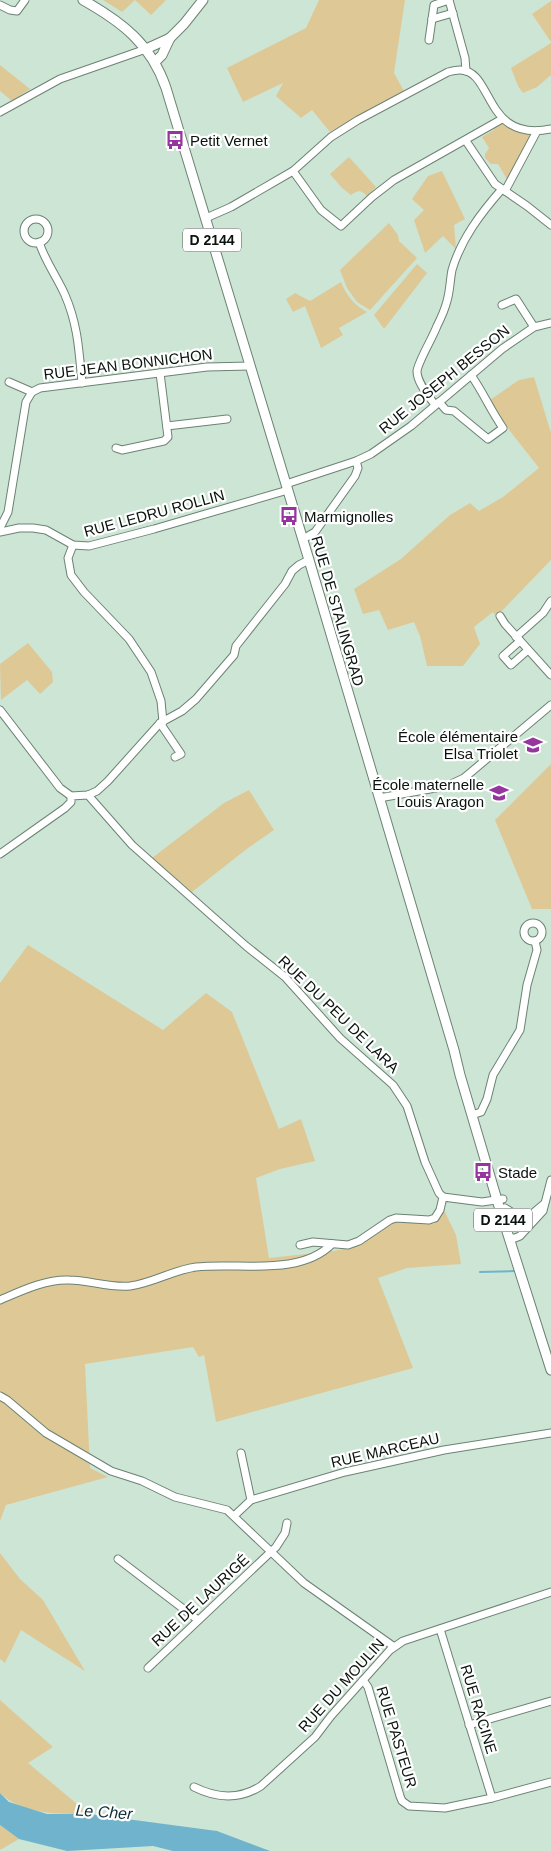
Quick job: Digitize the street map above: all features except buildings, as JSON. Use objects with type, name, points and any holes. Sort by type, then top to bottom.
[{"type":"main road","name":"D 2144","points":[[83,0],[110,16],[144,46]]},
{"type":"main road","points":[[155,62],[162,55],[170,38],[203,0]]},
{"type":"main road","points":[[144,46],[170,38]]},
{"type":"main road","name":"RUE DE STALINGRAD","points":[[144,46],[155,62],[166,88],[303,539],[454,1050],[465,1074],[474,1114]]},
{"type":"main road","name":"D 2144","points":[[474,1114],[536,1311],[551,1370]]},
{"type":"street","points":[[0,5],[10,10],[17,10],[25,0]]},
{"type":"street","points":[[429,40],[434,5],[449,0],[465,58],[466,72]]},
{"type":"street","points":[[432,19],[453,13]]},
{"type":"street","points":[[0,112],[60,79],[144,46]]},
{"type":"street","points":[[206,218],[225,210],[293,171],[331,137],[358,120],[448,72],[460,70],[474,76],[502,119],[518,128],[536,131],[551,129]]},
{"type":"street","points":[[293,171],[321,210],[341,226],[372,197],[394,180],[502,119]]},
{"type":"street","points":[[471,375],[486,397],[490,410],[503,428],[488,439],[454,411],[446,410],[437,403],[423,387],[417,370],[431,342],[447,301],[452,270],[462,245],[479,217],[503,190],[536,131]]},
{"type":"street","points":[[466,141],[491,178],[503,190],[527,206],[551,226]]},
{"type":"street","points":[[39,242],[42,254],[64,294],[75,321],[82,383]]},
{"type":"street","points":[[502,305],[516,299],[534,327]]},
{"type":"street","name":"RUE JOSEPH BESSON","points":[[287,487],[370,454],[411,426],[502,349],[534,327],[551,323]]},
{"type":"street","name":"RUE JEAN BONNICHON","points":[[0,528],[8,512],[26,402],[32,392],[40,388],[207,367],[250,366]]},
{"type":"street","points":[[116,448],[122,450],[164,441],[168,437],[160,373]]},
{"type":"street","points":[[9,382],[32,392]]},
{"type":"street","points":[[167,426],[227,419]]},
{"type":"street","points":[[303,539],[315,532],[355,476],[358,468],[356,461]]},
{"type":"street","name":"RUE LEDRU ROLLIN","points":[[0,532],[19,528],[43,530],[73,545],[90,546],[287,487]]},
{"type":"street","points":[[73,545],[68,558],[71,575],[84,592],[129,639],[151,672],[161,701],[161,723],[181,754],[175,757]]},
{"type":"street","points":[[0,710],[60,788],[71,796],[88,795],[97,791],[161,723],[182,711],[196,699],[234,655],[236,646],[285,584],[292,571],[309,560]]},
{"type":"street","points":[[528,650],[511,665],[503,656],[543,613],[551,601]]},
{"type":"street","points":[[500,616],[551,675]]},
{"type":"street","points":[[379,798],[447,786],[464,778],[551,705]]},
{"type":"street","name":"RUE DU PEU DE LARA","points":[[88,795],[132,845],[238,940],[285,977],[340,1038],[393,1086],[407,1106],[425,1162],[435,1186],[443,1198]]},
{"type":"street","points":[[0,854],[65,808],[70,802],[71,796]]},
{"type":"street","points":[[474,1114],[481,1112],[487,1099],[493,1075],[520,1030],[527,985],[537,950],[535,941]]},
{"type":"street","points":[[510,1233],[524,1232],[543,1211],[551,1180]]},
{"type":"street","points":[[300,1245],[312,1242],[348,1245],[360,1241],[381,1225],[396,1218],[429,1220],[435,1218],[440,1210],[443,1198],[502,1202],[518,1215],[527,1217]]},
{"type":"street","points":[[510,1233],[544,1204]]},
{"type":"street","points":[[0,1300],[52,1281],[70,1280],[130,1286],[196,1267],[296,1263],[313,1258],[332,1244]]},
{"type":"street","points":[[0,1396],[46,1433],[111,1470],[142,1481],[175,1497],[227,1510],[304,1583],[394,1646]]},
{"type":"street","name":"RUE MARCEAU","points":[[234,1516],[251,1500],[345,1472],[444,1450],[551,1433]]},
{"type":"street","points":[[241,1453],[251,1500]]},
{"type":"street","name":"RUE DE LAURIGÉ","points":[[148,1668],[276,1547],[285,1532],[287,1523]]},
{"type":"street","points":[[118,1558],[198,1620]]},
{"type":"street","name":"RUE DU MOULIN","points":[[194,1787],[218,1796],[230,1797],[253,1792],[315,1737],[394,1646],[403,1641],[551,1592]]},
{"type":"street","name":"RUE RACINE","points":[[440,1629],[492,1798]]},
{"type":"street","name":"RUE PASTEUR","points":[[363,1680],[368,1687],[400,1796],[406,1804],[409,1806],[445,1808],[492,1798]]},
{"type":"street","points":[[469,1725],[551,1701]]},
{"type":"street","points":[[492,1798],[551,1782]]},
{"type":"shaded area","points":[[103,0],[135,0],[122,12]]},
{"type":"shaded area","points":[[135,0],[166,0],[151,15]]},
{"type":"shaded area","points":[[319,0],[405,0],[394,73],[404,91],[330,132],[312,110],[301,118],[276,96],[283,83],[243,102],[227,68],[306,28]]},
{"type":"shaded area","points":[[551,1],[551,42],[532,14]]},
{"type":"shaded area","points":[[551,43],[551,75],[537,87],[523,93],[511,68]]},
{"type":"shaded area","points":[[0,65],[30,89],[12,101],[0,91]]},
{"type":"shaded area","points":[[500,124],[517,128],[532,137],[508,181],[498,164],[491,164],[485,158],[489,148],[482,137]]},
{"type":"shaded area","points":[[349,157],[376,187],[367,196],[359,191],[351,195],[330,174]]},
{"type":"shaded area","points":[[442,171],[465,219],[454,225],[456,249],[443,236],[425,253],[414,220],[424,210],[412,199],[428,176]]},
{"type":"shaded area","points":[[389,223],[398,235],[399,241],[417,258],[370,310],[357,302],[347,288],[340,270]]},
{"type":"shaded area","points":[[417,264],[427,273],[384,329],[374,315]]},
{"type":"shaded area","points":[[341,282],[351,299],[367,312],[339,328],[343,335],[321,348],[305,306],[293,312],[286,299],[295,293],[310,301]]},
{"type":"shaded area","points":[[534,377],[551,433],[551,560],[496,617],[493,612],[474,627],[480,644],[463,666],[427,666],[420,636],[414,622],[388,630],[379,610],[363,614],[354,589],[401,559],[450,515],[470,503],[479,511],[503,497],[539,468],[492,408],[490,400],[519,380]]},
{"type":"shaded area","points":[[28,643],[52,672],[53,682],[40,694],[27,680],[1,700],[0,664]]},
{"type":"shaded area","points":[[551,764],[551,909],[532,909],[495,820]]},
{"type":"shaded area","points":[[249,790],[274,830],[192,892],[152,858],[224,803]]},
{"type":"shaded area","points":[[28,945],[163,1030],[206,993],[232,1012],[279,1129],[301,1119],[315,1161],[280,1169],[256,1178],[269,1258],[334,1251],[361,1245],[385,1225],[394,1222],[434,1224],[444,1210],[456,1235],[461,1264],[407,1268],[378,1278],[413,1368],[216,1422],[204,1355],[199,1357],[193,1347],[85,1364],[90,1468],[108,1477],[6,1505],[0,1521],[0,983]]},
{"type":"shaded area","points":[[0,1553],[20,1579],[43,1600],[85,1671],[21,1630],[5,1663],[0,1659]]},
{"type":"shaded area","points":[[0,1700],[53,1747],[28,1763],[89,1814],[42,1812],[20,1806],[0,1793]]},
{"type":"shaded area","points":[[0,1825],[19,1839],[0,1850]]},
{"type":"water","points":[[0,1793],[9,1802],[47,1814],[89,1814],[217,1831],[270,1851],[173,1851],[153,1846],[67,1851],[19,1839],[0,1825]]},
{"type":"waterway","points":[[480,1272],[515,1271]]},
{"type":"place","name":"Petit Vernet","points":[[175,140]]},
{"type":"place","name":"Marmignolles","points":[[289,516]]},
{"type":"place","name":"École élémentaire Elsa Triolet","points":[[533,745]]},
{"type":"place","name":"École maternelle Louis Aragon","points":[[499,793]]},
{"type":"place","name":"Stade","points":[[483,1172]]},
{"type":"water label","name":"Le Cher","points":[[104,1812]]}]
